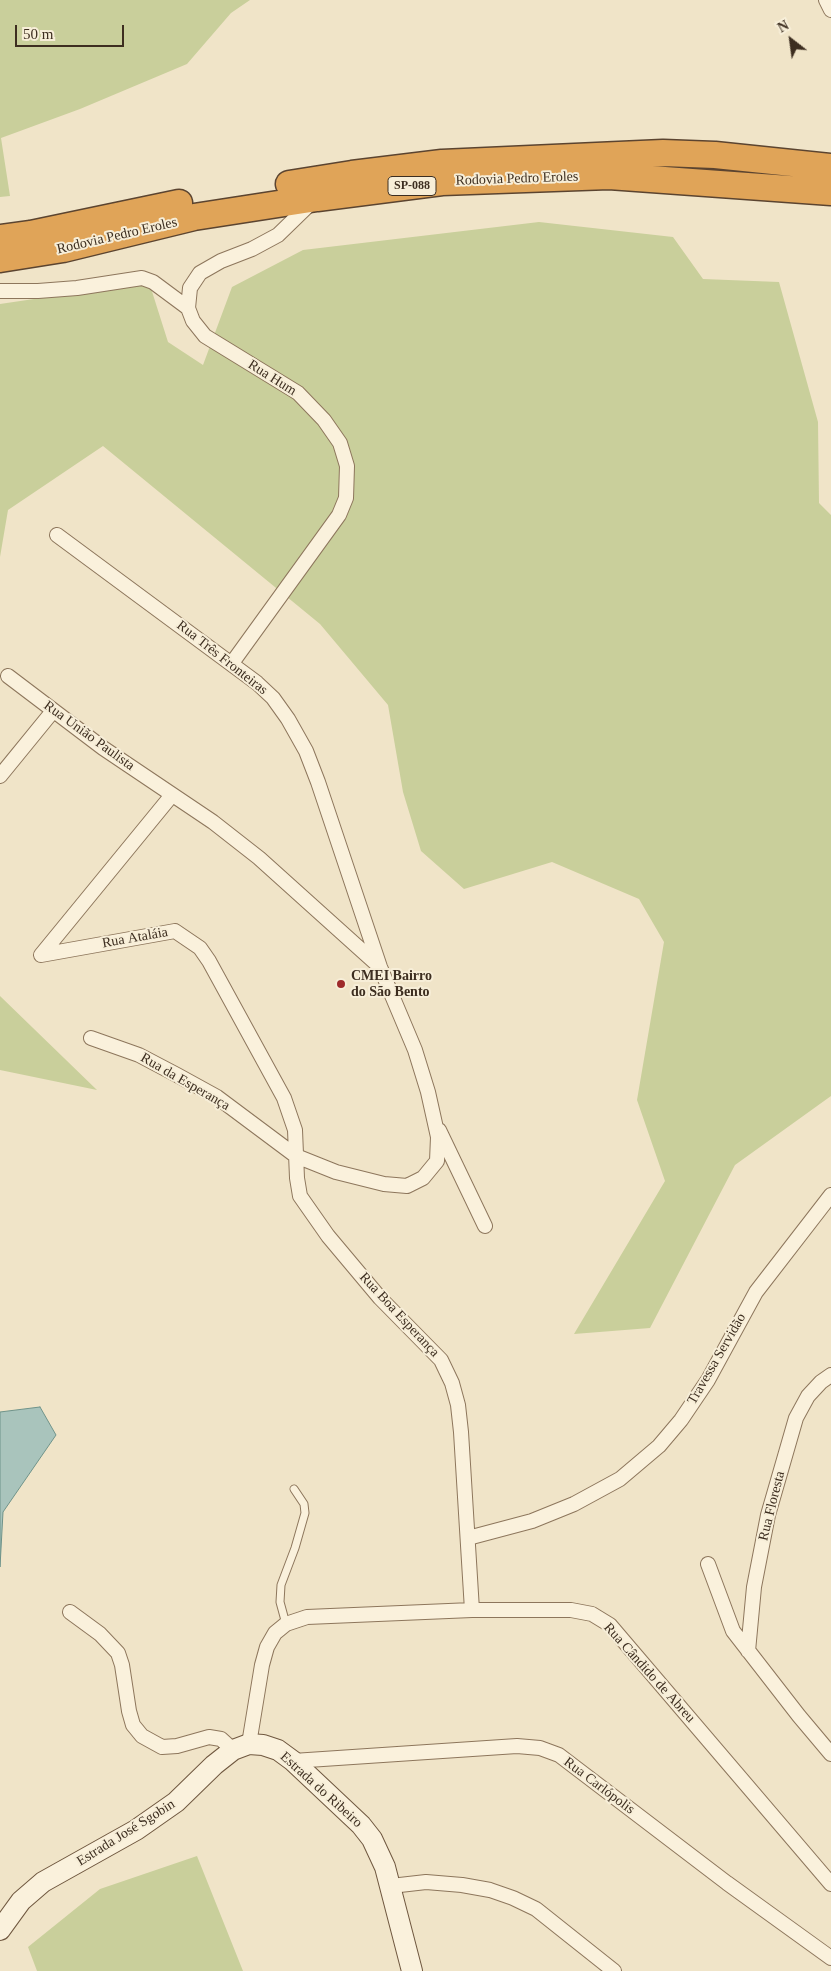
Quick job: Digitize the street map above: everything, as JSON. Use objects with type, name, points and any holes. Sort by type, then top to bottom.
[{"type":"highway","points":[[782,161],[831,152]]},
{"type":"highway","name":"Rodovia Pedro Eroles","points":[[0,238],[31,234],[209,198],[352,174],[442,162],[663,153],[715,155],[831,167]]},
{"type":"highway","name":"Rodovia Pedro Eroles","points":[[0,259],[62,249],[194,217],[317,198],[442,182],[609,176],[831,192]]},
{"type":"street","points":[[826,0],[831,10]]},
{"type":"street","points":[[779,188],[831,199]]},
{"type":"street","points":[[188,308],[190,288],[200,273],[221,260],[252,249],[278,235],[317,198]]},
{"type":"street","points":[[0,290],[38,291],[77,288],[142,278],[153,282],[188,308]]},
{"type":"street","name":"Rua Hum","points":[[188,308],[193,321],[205,336],[298,393],[324,420],[340,443],[347,466],[346,498],[339,515],[232,663]]},
{"type":"street","name":"Rua Três Fronteiras","points":[[57,535],[257,683],[273,698],[288,719],[306,751],[328,810],[380,967],[415,1050],[428,1092],[438,1137],[437,1161],[423,1178],[407,1186],[361,1179],[336,1172],[296,1156]]},
{"type":"street","name":"Rua União Paulista","points":[[8,676],[103,748],[172,795]]},
{"type":"street","points":[[0,776],[53,711]]},
{"type":"street","name":"Rua Três Fronteiras","points":[[172,795],[213,822],[259,858],[380,967]]},
{"type":"street","name":"Rua Ataláia","points":[[172,795],[41,956],[175,931],[200,948],[209,961],[284,1098],[296,1130],[296,1156]]},
{"type":"street","name":"Rua da Esperança","points":[[91,1038],[139,1055],[217,1097],[296,1156]]},
{"type":"street","points":[[434,1119],[485,1226]]},
{"type":"street","name":"Rua Boa Esperança","points":[[296,1156],[300,1196],[328,1236],[380,1298],[441,1360],[452,1383],[458,1405],[461,1432],[472,1610]]},
{"type":"street","name":"Travessa Servidão","points":[[468,1538],[532,1521],[574,1504],[620,1479],[659,1446],[708,1380],[756,1292],[831,1195]]},
{"type":"street","name":"Rua Floresta","points":[[748,1651],[754,1587],[768,1515],[796,1418],[808,1396],[821,1382],[831,1375]]},
{"type":"street","points":[[708,1564],[733,1632],[831,1754]]},
{"type":"street","name":"Rua Cândido de Abreu","points":[[286,1624],[307,1617],[472,1610],[571,1610],[592,1614],[610,1625],[831,1884]]},
{"type":"street","points":[[70,1612],[100,1634],[118,1653],[133,1725],[142,1736],[162,1747],[177,1746],[209,1737],[221,1739],[241,1747],[267,1647],[275,1633],[286,1624]]},
{"type":"street","name":"Estrada do Ribeiro","points":[[241,1747],[263,1745],[278,1750],[293,1761],[361,1825],[372,1839],[383,1860],[391,1886],[412,1971]]},
{"type":"street","name":"Rua Carlópolis","points":[[293,1761],[517,1746],[540,1748],[559,1755],[720,1878],[831,1958]]},
{"type":"street","name":"Estrada José Sgobin","points":[[0,1930],[21,1902],[43,1882],[136,1830],[176,1802],[214,1765],[241,1747]]},
{"type":"street","points":[[391,1886],[426,1882],[462,1885],[490,1890],[513,1898],[536,1909],[614,1971]]},
{"type":"lane","points":[[286,1624],[280,1602],[281,1585],[296,1548],[306,1513],[304,1504],[294,1489]]},
{"type":"green space","points":[[0,0],[250,0],[231,13],[187,64],[80,109],[1,138],[10,196],[0,197]]},
{"type":"green space","points":[[539,222],[673,237],[703,279],[779,282],[818,422],[819,503],[831,515],[831,1096],[735,1165],[650,1328],[574,1334],[665,1181],[637,1100],[664,942],[639,899],[552,862],[464,889],[421,851],[403,792],[388,705],[320,624],[103,446],[8,510],[0,557],[0,304],[149,282],[168,342],[203,365],[232,287],[303,250]]},
{"type":"green space","points":[[0,996],[97,1090],[0,1070]]},
{"type":"green space","points":[[197,1856],[243,1971],[37,1971],[28,1947],[100,1889]]},
{"type":"water","points":[[40,1407],[56,1435],[3,1512],[0,1567],[0,1412]]},
{"type":"place","name":"CMEI Bairro do São Bento","points":[[341,984]]}]
